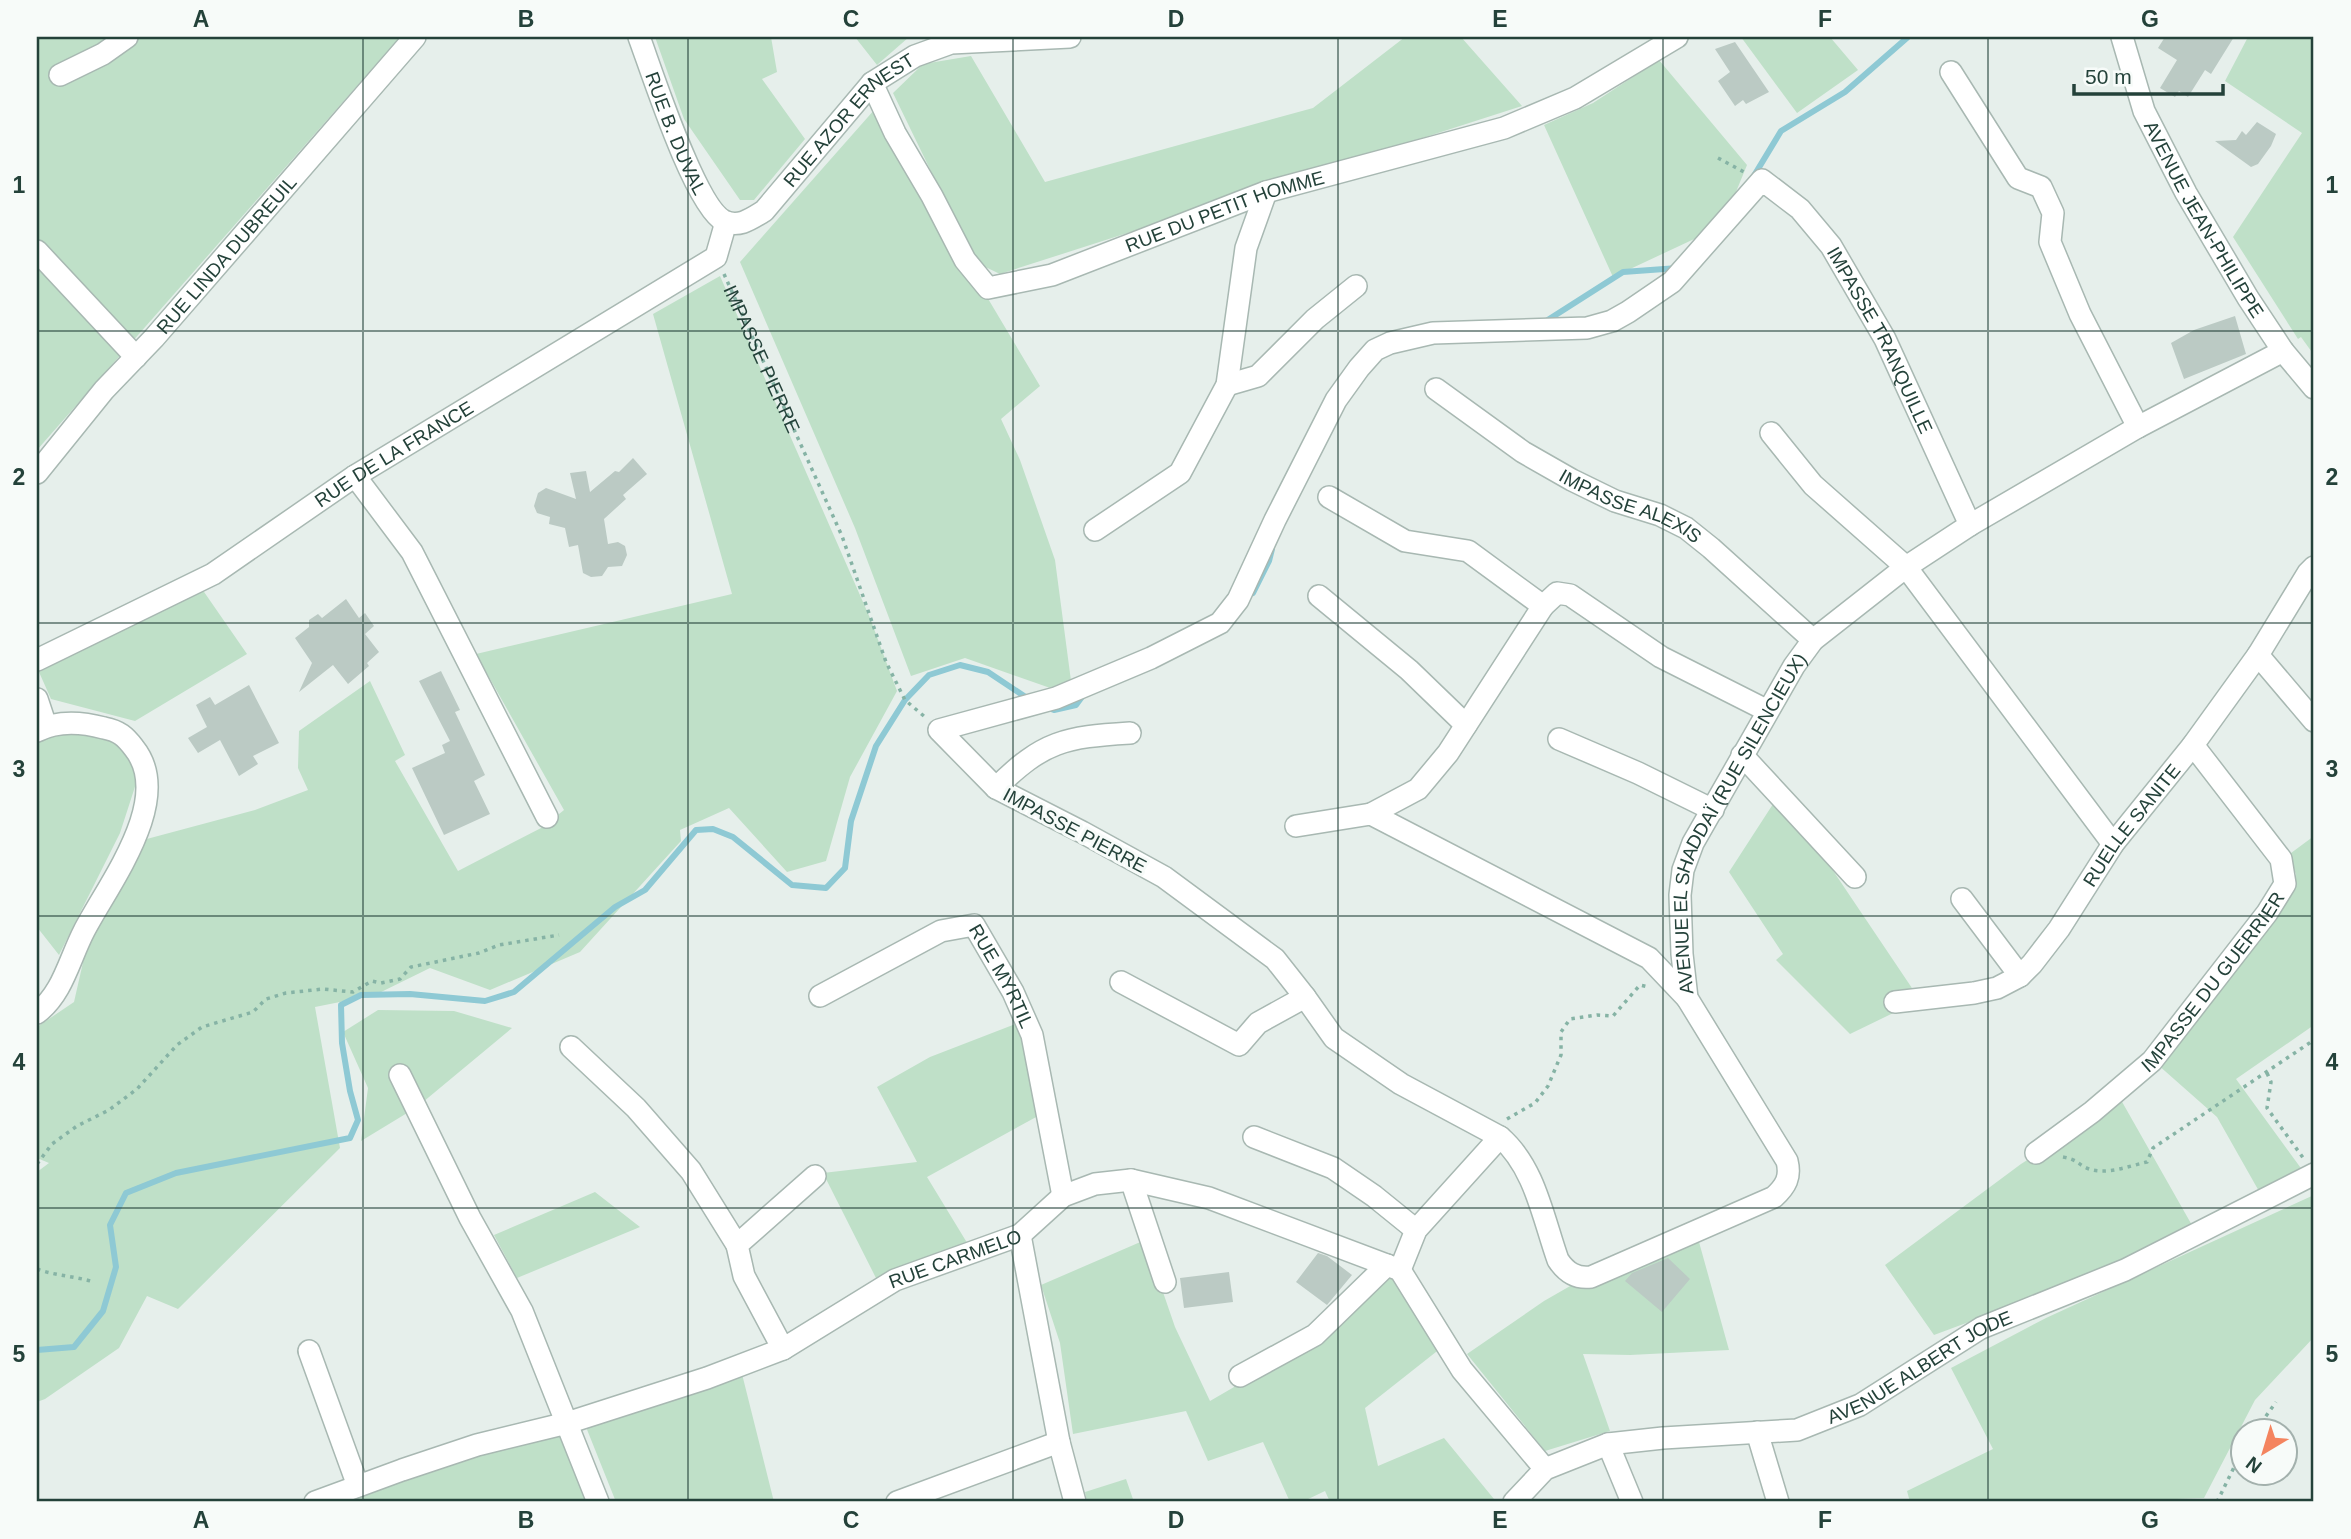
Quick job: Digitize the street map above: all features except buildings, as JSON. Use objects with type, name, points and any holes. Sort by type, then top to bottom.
[{"type":"street","points":[[60,75],[103,54],[127,37]]},
{"type":"street","name":"RUE LINDA DUBREUIL","points":[[37,473],[104,390],[136,357],[415,37]]},
{"type":"street","name":"RUE B. DUVAL","points":[[639,37],[700,193],[712,212],[726,222]]},
{"type":"street","name":"RUE AZOR ERNEST","points":[[726,222],[742,224],[764,211],[872,83],[915,56],[951,43],[1070,37]]},
{"type":"street","name":"RUE DU PETIT HOMME","points":[[872,83],[895,134],[932,196],[965,260],[988,288],[1052,275],[1266,192],[1504,128],[1575,97],[1643,45],[1677,37]]},
{"type":"street","name":"AVENUE JEAN-PHILIPPE","points":[[2122,37],[2144,111],[2180,181],[2248,298],[2283,351],[2314,388]]},
{"type":"street","points":[[1951,72],[2018,178],[2041,187],[2053,213],[2050,242],[2080,314],[2138,427]]},
{"type":"street","points":[[939,730],[1056,698],[1151,658],[1220,623],[1238,600],[1286,497],[1336,400],[1375,350],[1391,343],[1433,333],[1587,328],[1612,321],[1672,282],[1762,180]]},
{"type":"street","name":"IMPASSE TRANQUILLE","points":[[1762,180],[1800,209],[1831,246],[1885,339],[1970,525]]},
{"type":"street","points":[[1095,530],[1180,473],[1227,384],[1246,248],[1266,192]]},
{"type":"street","points":[[716,257],[726,222]]},
{"type":"street","points":[[37,251],[136,357]]},
{"type":"street","name":"RUE DE LA FRANCE","points":[[37,660],[213,574],[355,476],[716,257]]},
{"type":"street","points":[[1227,384],[1258,376],[1315,319],[1356,286]]},
{"type":"street","name":"AVENUE EL SHADDAÏ (RUE SILENCIEUX)","points":[[1493,1133],[1513,1148],[1526,1167],[1558,1260],[1564,1268],[1582,1278],[1591,1277],[1774,1197],[1787,1182],[1790,1171],[1787,1161],[1688,998],[1682,954],[1679,895],[1683,870],[1693,844],[1766,710],[1813,640],[1906,567],[1970,525],[2138,427],[2283,351]]},
{"type":"street","name":"IMPASSE ALEXIS","points":[[1436,388],[1523,452],[1615,500],[1660,515],[1686,528],[1813,640]]},
{"type":"street","points":[[1771,433],[1813,485],[1906,567],[2113,844]]},
{"type":"street","points":[[355,476],[412,552],[547,817]]},
{"type":"street","points":[[1329,496],[1405,541],[1468,551],[1543,606]]},
{"type":"street","name":"RUELLE SANITE","points":[[1895,1002],[1974,993],[1997,988],[2020,976],[2059,929],[2113,844],[2193,745],[2258,655],[2314,567]]},
{"type":"street","points":[[1296,826],[1371,814],[1418,789],[1448,753],[1543,606],[1557,593],[1570,595],[1661,657],[1766,710]]},
{"type":"street","points":[[1319,596],[1409,670],[1466,725]]},
{"type":"street","points":[[2258,655],[2314,720]]},
{"type":"street","points":[[37,699],[42,728],[76,723],[123,734],[144,760],[149,789],[141,826],[82,934],[61,985],[37,1013]]},
{"type":"street","name":"IMPASSE PIERRE","points":[[939,730],[996,788],[1164,877],[1275,959],[1334,1038],[1401,1084],[1493,1133]]},
{"type":"street","points":[[996,788],[1032,755],[1065,741],[1087,736],[1130,733]]},
{"type":"street","points":[[1559,739],[1638,773],[1713,810]]},
{"type":"street","name":"IMPASSE DU GUERRIER","points":[[2035,1153],[2092,1112],[2152,1061],[2267,913],[2285,884],[2281,859],[2193,745]]},
{"type":"street","points":[[1742,755],[1855,877]]},
{"type":"street","points":[[1371,814],[1649,958],[1688,998]]},
{"type":"street","points":[[1962,899],[2020,976]]},
{"type":"street","name":"RUE MYRTIL","points":[[820,996],[942,931],[974,925],[1013,992],[1032,1035],[1063,1196]]},
{"type":"street","points":[[1121,982],[1239,1045],[1258,1023],[1306,997]]},
{"type":"street","points":[[571,1047],[636,1108],[691,1171],[737,1245],[744,1276],[783,1349]]},
{"type":"street","points":[[400,1075],[470,1218],[522,1311],[598,1502]]},
{"type":"street","points":[[1240,1376],[1315,1335],[1394,1268],[1416,1230],[1493,1133]]},
{"type":"street","points":[[1254,1137],[1333,1168],[1374,1196],[1416,1230]]},
{"type":"street","name":"AVENUE ALBERT JODE","points":[[1514,1502],[1545,1469],[1608,1444],[1797,1430],[1860,1405],[1981,1328],[2125,1270],[2314,1174]]},
{"type":"street","points":[[737,1245],[815,1176]]},
{"type":"street","points":[[1131,1180],[1165,1282]]},
{"type":"street","name":"RUE CARMELO","points":[[315,1502],[477,1445],[567,1423],[707,1378],[783,1349],[895,1280],[1020,1235],[1063,1196],[1095,1184],[1131,1180],[1209,1198],[1394,1268]]},
{"type":"street","points":[[1020,1235],[1059,1442],[1076,1502]]},
{"type":"street","points":[[1394,1268],[1462,1370],[1545,1469]]},
{"type":"street","points":[[309,1351],[358,1486]]},
{"type":"street","points":[[1757,1432],[1778,1502]]},
{"type":"street","points":[[897,1502],[1059,1442]]},
{"type":"street","points":[[1608,1444],[1632,1502]]},
{"type":"path","points":[[1718,158],[1762,180]]},
{"type":"path","name":"IMPASSE PIERRE","points":[[716,257],[842,537],[886,662],[905,700],[939,730]]},
{"type":"path","points":[[37,1164],[52,1144],[77,1126],[109,1110],[137,1089],[177,1045],[202,1027],[253,1012],[266,999],[286,993],[323,989],[353,992],[372,981],[381,983],[400,979],[411,967],[480,953],[499,945],[559,935]]},
{"type":"path","points":[[1493,1133],[1535,1103],[1548,1086],[1561,1055],[1561,1032],[1570,1019],[1597,1015],[1613,1016],[1640,985],[1653,988],[1671,981]]},
{"type":"path","points":[[2035,1153],[2078,1160],[2085,1168],[2101,1171],[2147,1163],[2153,1148],[2314,1040]]},
{"type":"path","points":[[2267,1073],[2272,1082],[2267,1108],[2314,1174]]},
{"type":"path","points":[[37,1269],[94,1282]]},
{"type":"path","points":[[2266,1416],[2276,1402]]},
{"type":"path","points":[[2217,1502],[2228,1480]]},
{"type":"green space","points":[[37,37],[400,37],[37,450]]},
{"type":"green space","points":[[655,37],[771,37],[777,72],[762,79],[805,139],[754,200],[740,200],[684,119]]},
{"type":"green space","points":[[855,37],[909,37],[877,65]]},
{"type":"green space","points":[[1405,37],[1461,37],[1522,106],[1000,274],[975,262],[893,93],[923,64],[971,56],[1045,182],[1313,108]]},
{"type":"green space","points":[[1741,37],[1830,37],[1858,70],[1797,113]]},
{"type":"green space","points":[[2248,37],[2314,37],[2314,355],[2301,337],[2298,339],[2233,237],[2302,133],[2225,81]]},
{"type":"green space","points":[[1659,60],[1747,165],[1722,226],[1613,277],[1544,125],[1593,103]]},
{"type":"green space","points":[[875,109],[1040,386],[1001,419],[1020,460],[1055,560],[1073,696],[965,658],[911,676],[855,528],[740,262]]},
{"type":"green space","points":[[720,276],[870,618],[897,691],[850,777],[826,861],[787,872],[729,808],[680,830],[681,841],[580,952],[490,990],[430,968],[375,995],[315,1007],[340,1148],[178,1309],[147,1296],[119,1348],[37,1402],[37,1172],[49,1163],[37,1158],[37,1027],[74,1002],[94,914],[143,840],[255,810],[308,790],[298,768],[299,731],[370,681],[405,755],[395,761],[458,871],[543,827],[564,810],[476,654],[732,594],[653,314]]},
{"type":"green space","points":[[202,589],[247,654],[135,721],[51,699],[39,672]]},
{"type":"green space","points":[[37,716],[124,733],[144,759],[120,833],[59,955],[37,927]]},
{"type":"green space","points":[[1775,801],[1799,820],[1920,1000],[1850,1034],[1776,960],[1783,954],[1729,872]]},
{"type":"green space","points":[[2314,836],[2314,1025],[2236,1079],[2303,1171],[2260,1193],[2217,1117],[2157,1064],[2289,894],[2296,874],[2287,856]]},
{"type":"green space","points":[[378,1010],[454,1011],[512,1028],[417,1107],[361,1141],[368,1088],[343,1032]]},
{"type":"green space","points":[[1018,1023],[1038,1116],[927,1177],[969,1246],[878,1282],[823,1173],[917,1162],[877,1087],[930,1057]]},
{"type":"green space","points":[[2121,1100],[2193,1227],[2076,1282],[1934,1335],[1885,1265],[2021,1164]]},
{"type":"green space","points":[[595,1192],[640,1227],[517,1278],[494,1235]]},
{"type":"green space","points":[[2314,1195],[2314,1337],[2255,1400],[2247,1416],[2228,1416],[2228,1452],[2204,1498],[2177,1499],[2175,1502],[1910,1502],[1907,1491],[1993,1449],[1951,1368],[2046,1318]]},
{"type":"green space","points":[[1694,1224],[1729,1350],[1630,1355],[1583,1354],[1610,1431],[1545,1451],[1467,1354],[1544,1301],[1640,1246]]},
{"type":"green space","points":[[1145,1240],[1175,1327],[1210,1401],[1320,1337],[1393,1273],[1441,1348],[1365,1408],[1378,1466],[1444,1438],[1494,1499],[1491,1502],[1330,1502],[1325,1491],[1302,1502],[1290,1502],[1263,1442],[1208,1461],[1186,1411],[1073,1434],[1060,1343],[1041,1285]]},
{"type":"green space","points":[[742,1374],[774,1502],[616,1502],[586,1427]]},
{"type":"green space","points":[[563,1430],[595,1502],[336,1502],[413,1472]]},
{"type":"green space","points":[[1126,1479],[1134,1502],[1087,1502],[1085,1492]]},
{"type":"waterway","points":[[1752,179],[1781,131],[1845,92],[1908,37]]},
{"type":"waterway","points":[[1543,323],[1623,272],[1678,268]]},
{"type":"waterway","points":[[1253,593],[1272,549]]},
{"type":"waterway","points":[[37,1350],[74,1347],[103,1311],[116,1267],[110,1225],[126,1193],[176,1173],[350,1138],[358,1120],[342,1043],[341,1005],[361,995],[410,994],[485,1001],[514,992],[615,907],[645,890],[696,830],[713,829],[733,837],[792,885],[826,888],[845,868],[851,821],[876,746],[905,700],[929,675],[960,665],[988,672],[1030,700]]},
{"type":"waterway","points":[[1046,707],[1054,710],[1076,705],[1084,694]]}]
